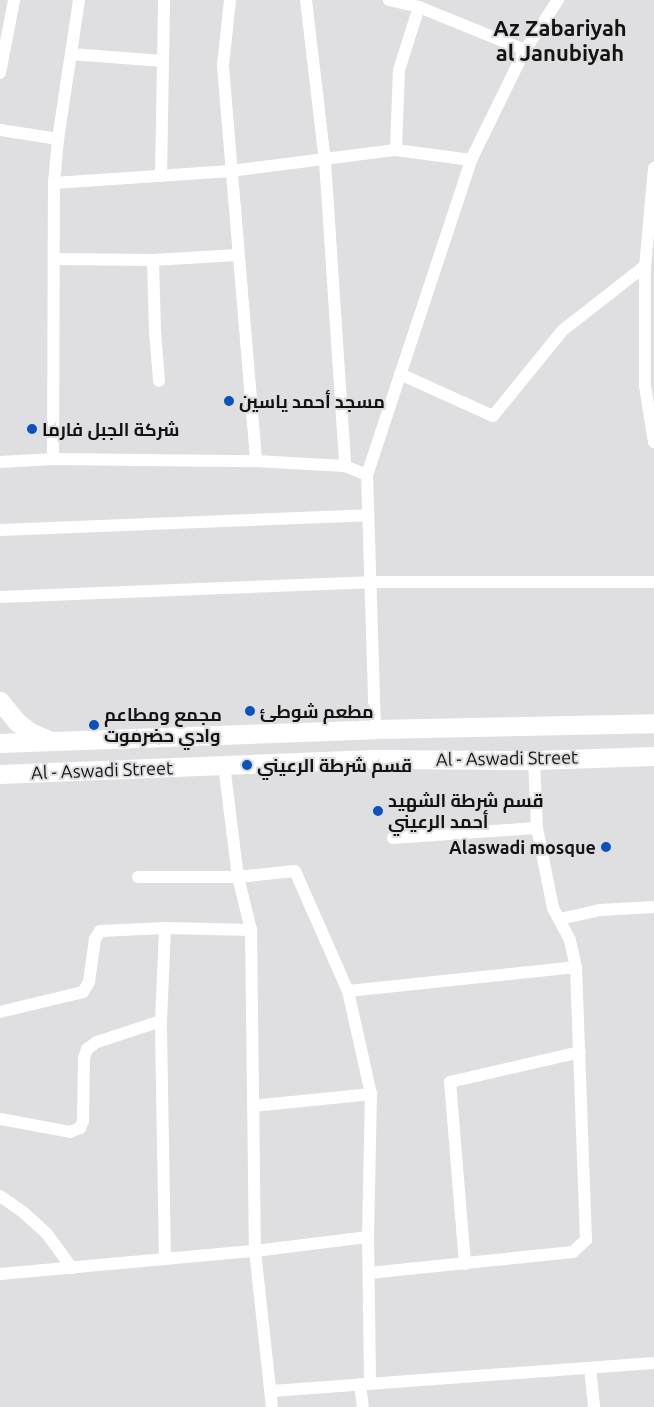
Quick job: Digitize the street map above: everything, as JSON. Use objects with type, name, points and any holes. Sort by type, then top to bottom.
[{"type":"highway","points":[[0,701],[17,722],[30,732],[52,742]]},
{"type":"highway","name":"Al - Aswadi Street","points":[[0,742],[52,742],[375,729],[654,723]]},
{"type":"highway","name":"Al - Aswadi Street","points":[[0,774],[378,759],[534,760],[654,756]]},
{"type":"street","points":[[0,73],[14,0]]},
{"type":"street","points":[[53,459],[54,183],[58,139],[79,0]]},
{"type":"street","points":[[161,176],[164,0]]},
{"type":"street","points":[[230,0],[223,66],[256,461]]},
{"type":"street","points":[[306,0],[324,161],[345,466]]},
{"type":"street","points":[[389,0],[419,7],[525,50]]},
{"type":"street","points":[[375,729],[367,475],[471,160],[525,50],[558,0]]},
{"type":"street","points":[[396,150],[399,70],[419,7]]},
{"type":"street","points":[[71,54],[163,61]]},
{"type":"street","points":[[0,130],[58,139]]},
{"type":"street","points":[[54,183],[231,171],[324,161],[396,150],[471,160]]},
{"type":"street","points":[[654,168],[645,266],[649,385],[654,442]]},
{"type":"street","points":[[54,259],[153,260],[238,255]]},
{"type":"street","points":[[153,260],[155,332],[159,381]]},
{"type":"street","points":[[400,374],[493,416],[563,330],[645,266]]},
{"type":"street","points":[[0,462],[53,459],[256,461],[345,466],[367,475]]},
{"type":"street","points":[[0,530],[368,515]]},
{"type":"street","points":[[0,597],[370,582],[654,582]]},
{"type":"street","points":[[370,1273],[573,1252],[586,1240],[576,967],[570,940],[553,908],[537,828],[534,760]]},
{"type":"street","points":[[224,765],[238,877],[251,930],[256,1251],[272,1391],[272,1407]]},
{"type":"street","points":[[393,838],[537,828]]},
{"type":"street","points":[[138,877],[238,877],[295,872],[348,991],[371,1094],[368,1238],[370,1273],[363,1407]]},
{"type":"street","points":[[560,919],[600,910],[654,908]]},
{"type":"street","points":[[0,1012],[83,992],[89,982],[95,939],[100,931],[165,928],[251,930]]},
{"type":"street","points":[[165,928],[160,1021],[165,1259]]},
{"type":"street","points":[[348,991],[576,967]]},
{"type":"street","points":[[0,1120],[70,1132],[80,1128],[83,1121],[84,1058],[87,1049],[97,1042],[160,1021]]},
{"type":"street","points":[[465,1264],[450,1082],[580,1052]]},
{"type":"street","points":[[253,1106],[371,1094]]},
{"type":"street","points":[[0,1196],[24,1213],[47,1234],[72,1268]]},
{"type":"street","points":[[0,1274],[256,1251],[368,1238]]},
{"type":"street","points":[[272,1391],[654,1363]]},
{"type":"street","points":[[590,1368],[594,1407]]},
{"type":"place","name":"مسجد أحمد ياسين","points":[[229,401]]},
{"type":"place","name":"شركة الجبل فارما","points":[[32,429]]},
{"type":"place","name":"مطعم شوطئ","points":[[250,711]]},
{"type":"place","name":"مجمع ومطاعم وادي حضرموت","points":[[94,725]]},
{"type":"place","name":"قسم شرطة الرعيني","points":[[247,765]]},
{"type":"place","name":"قسم شرطة الشهيد أحمد الرعيني","points":[[378,811]]},
{"type":"place","name":"Alaswadi mosque","points":[[606,847]]},
{"type":"district","name":"Az Zabariyah al Janubiyah","points":[[560,40]]}]
